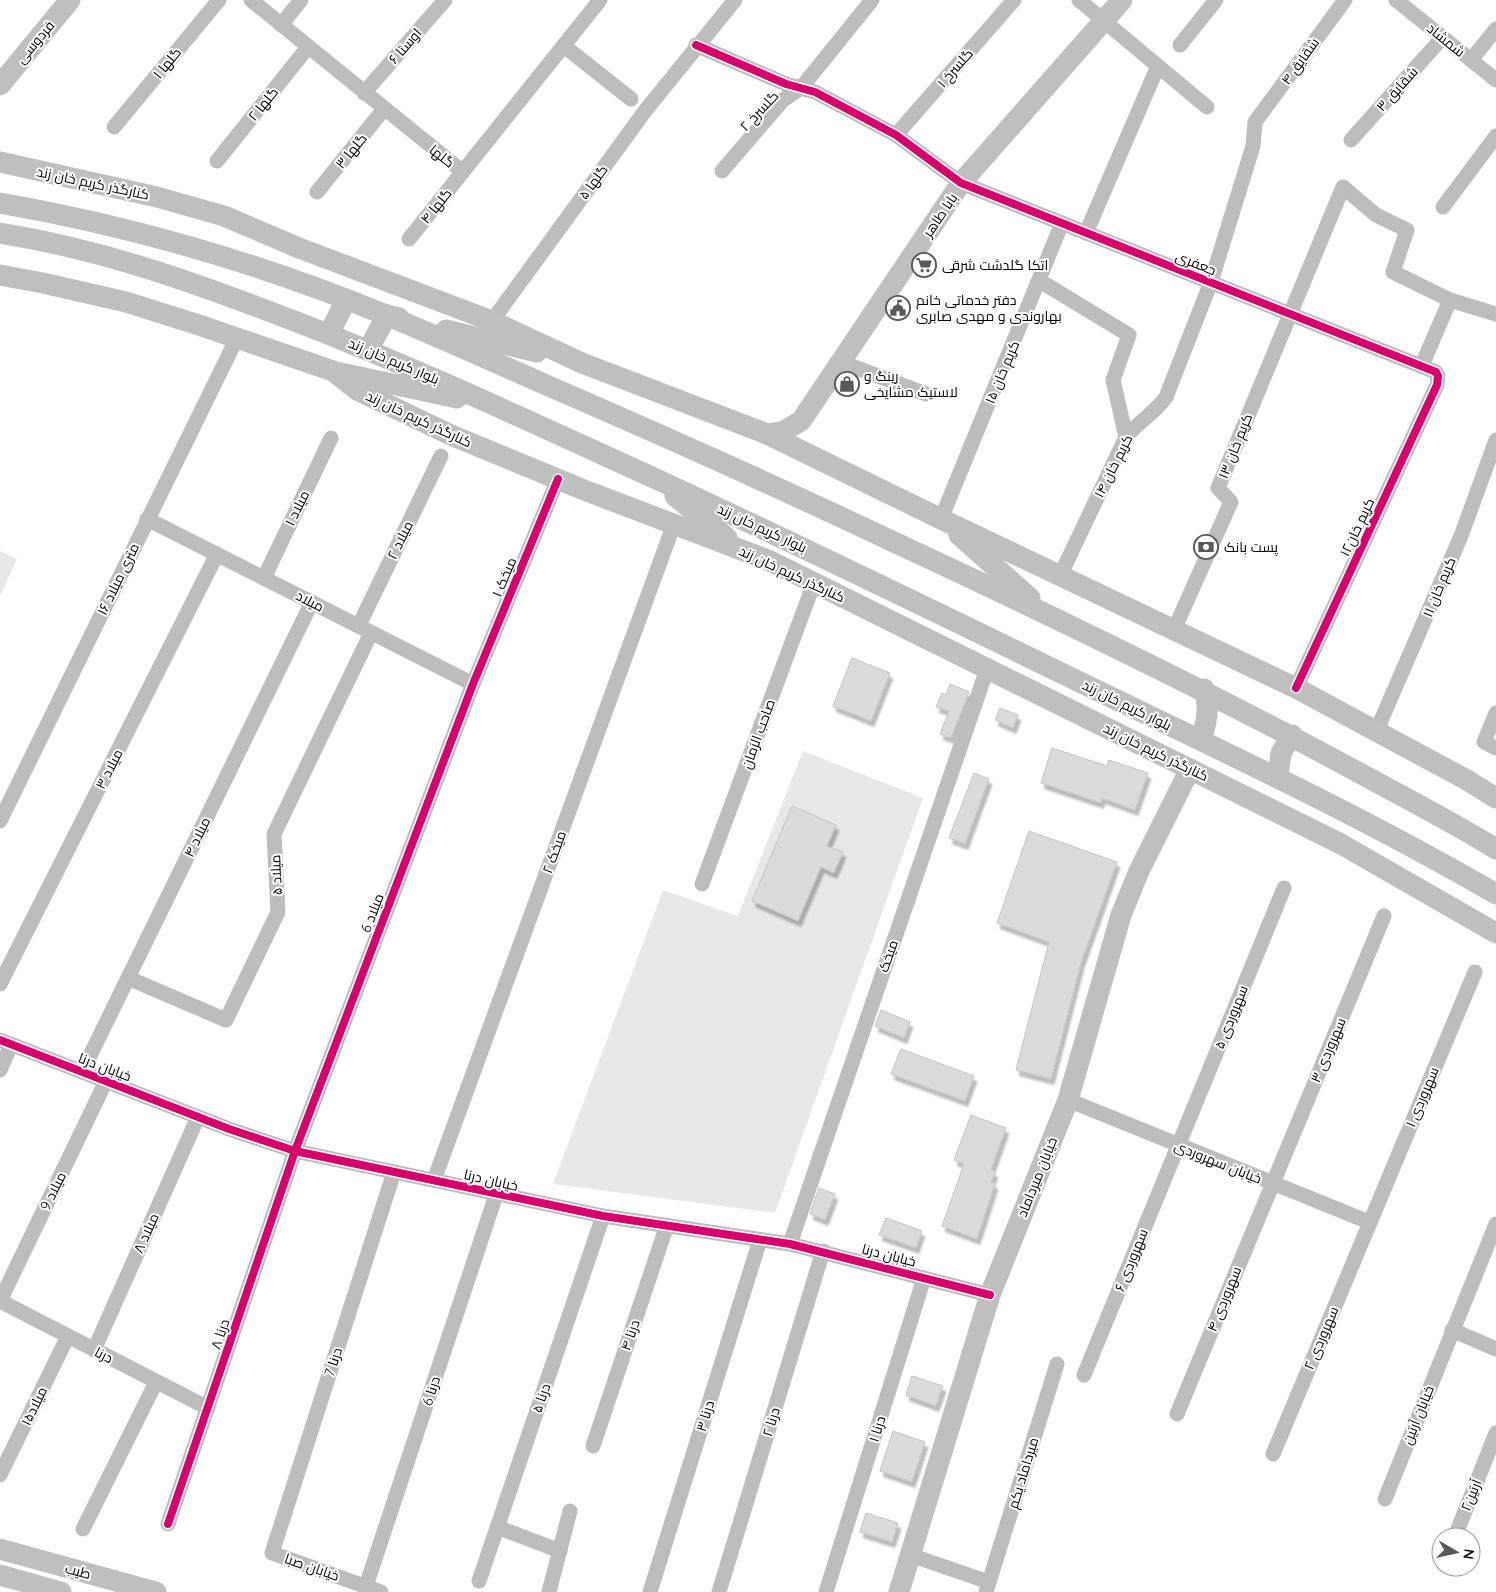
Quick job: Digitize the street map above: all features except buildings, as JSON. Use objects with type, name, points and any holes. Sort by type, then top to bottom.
[{"type":"main road","name":"بابا طاهر","points":[[801,421],[961,183],[1122,0]]},
{"type":"main road","name":"فردوسی","points":[[0,85],[68,1]]},
{"type":"main road","name":"کنارگذر کریم خان زند","points":[[0,162],[157,196],[224,216],[299,248],[492,321],[582,363],[767,434],[1296,688],[1467,780],[1496,798]]},
{"type":"main road","points":[[0,204],[101,223],[235,260],[387,315],[740,470],[1049,614],[1204,689],[1292,735],[1460,827],[1496,849]]},
{"type":"main road","name":"بلوار کریم خان زند","points":[[0,233],[105,255],[172,274],[329,334],[510,410],[773,532],[1278,777],[1398,839],[1496,894]]},
{"type":"main road","name":"کنارگذر کریم خان زند","points":[[0,275],[126,302],[333,371],[366,394],[451,435],[558,480],[768,560],[1341,844],[1496,933]]},
{"type":"main road","points":[[329,334],[346,300]]},
{"type":"main road","points":[[368,350],[387,315]]},
{"type":"main road","points":[[387,315],[582,363]]},
{"type":"main road","points":[[333,371],[510,410]]},
{"type":"main road","points":[[767,434],[782,432],[801,421],[812,454]]},
{"type":"main road","points":[[651,477],[742,550]]},
{"type":"main road","points":[[941,519],[1049,614]]},
{"type":"main road","points":[[1194,737],[1203,733],[1206,724],[1208,703],[1204,689]]},
{"type":"main road","points":[[1278,777],[1281,753],[1292,735]]},
{"type":"main road","name":"خیابان میرداماد","points":[[899,1592],[990,1295],[1068,1100],[1121,915],[1139,871],[1190,769]]},
{"type":"main road","points":[[1384,868],[1398,839]]},
{"type":"main road","name":"طیب","points":[[0,1549],[156,1592]]},
{"type":"main road","name":"طیب","points":[[0,1575],[61,1592]]},
{"type":"street","name":"گلها ۱","points":[[114,127],[219,0]]},
{"type":"street","name":"گلها","points":[[251,0],[463,172],[600,0]]},
{"type":"street","points":[[281,24],[301,0]]},
{"type":"street","name":"اوستا ۶","points":[[364,93],[445,0]]},
{"type":"street","name":"گلها ۵","points":[[492,321],[644,111],[696,45],[736,0]]},
{"type":"street","name":"گلسرخ ۲","points":[[722,170],[783,100],[801,88],[872,0]]},
{"type":"street","name":"گلسرخ ۱","points":[[896,135],[1014,0]]},
{"type":"street","points":[[1079,0],[1207,107]]},
{"type":"street","points":[[1180,45],[1216,0]]},
{"type":"street","name":"شقایق ۴","points":[[1255,122],[1345,0]]},
{"type":"street","name":"شمشاد","points":[[1396,0],[1496,80]]},
{"type":"street","points":[[1470,60],[1496,30]]},
{"type":"street","name":"شقایق ۳","points":[[1351,140],[1443,37]]},
{"type":"street","name":"جعفری","points":[[696,45],[786,84],[815,92],[896,135],[961,183],[1422,365],[1436,372],[1438,376]]},
{"type":"street","points":[[564,46],[630,100]]},
{"type":"street","name":"گلها ۲","points":[[217,161],[308,47]]},
{"type":"street","points":[[1086,233],[1158,66]]},
{"type":"street","name":"گلها ۳","points":[[318,192],[384,109]]},
{"type":"street","name":"کریم خان ۱۴","points":[[1060,576],[1126,437],[1137,423],[1158,409],[1166,397],[1211,282],[1253,146],[1255,122]]},
{"type":"street","points":[[1442,207],[1496,136]]},
{"type":"street","name":"گلها ۴","points":[[409,239],[463,172]]},
{"type":"street","points":[[1290,313],[1343,187],[1376,215],[1407,230],[1393,272],[1450,300],[1496,314]]},
{"type":"street","name":"کریم خان ۱۵","points":[[941,519],[1040,281],[1062,223]]},
{"type":"street","points":[[1040,281],[1129,336],[1113,380],[1126,437]]},
{"type":"street","points":[[1422,365],[1450,300]]},
{"type":"street","name":"کریم خان ۱۳","points":[[1174,630],[1231,502],[1218,488],[1290,313]]},
{"type":"street","name":"۱۶ متری میلاد","points":[[0,821],[237,338]]},
{"type":"street","points":[[841,362],[926,394]]},
{"type":"street","name":"کریم خان۱۲","points":[[1296,688],[1437,385],[1438,376]]},
{"type":"street","name":"میلاد ۱","points":[[264,578],[331,438]]},
{"type":"street","name":"کریم خان ۱۱","points":[[1376,732],[1461,536],[1496,440]]},
{"type":"street","name":"میلاد ۲","points":[[365,629],[441,456]]},
{"type":"street","name":"میخک ۱","points":[[472,684],[558,480]]},
{"type":"street","name":"میلاد","points":[[147,519],[472,684]]},
{"type":"street","name":"میخک ۲","points":[[434,1180],[674,524]]},
{"type":"street","name":"میلاد ۳","points":[[0,984],[217,554]]},
{"type":"street","name":"صاحب الزمان","points":[[702,884],[814,584]]},
{"type":"street","name":"میلاد ۴","points":[[82,1072],[312,602]]},
{"type":"street","name":"میلاد ۵","points":[[128,978],[226,1020],[278,912],[274,834],[365,629]]},
{"type":"street","name":"میخک","points":[[790,1244],[987,669]]},
{"type":"street","name":"میلاد 6","points":[[295,1151],[472,684]]},
{"type":"street","points":[[1490,745],[1496,713]]},
{"type":"street","name":"سهروردی ۵","points":[[1178,1146],[1284,888]]},
{"type":"street","name":"سهروردی ۳","points":[[1272,1183],[1384,916]]},
{"type":"street","name":"سهروردی ۱","points":[[1369,1222],[1475,972]]},
{"type":"street","points":[[0,1070],[6,1042]]},
{"type":"street","name":"خیابان درنا","points":[[6,1042],[198,1117],[295,1151],[496,1195],[603,1216],[790,1244],[990,1295]]},
{"type":"street","name":"میلاد 9","points":[[0,1301],[106,1081]]},
{"type":"street","name":"خیابان سهروردی","points":[[1068,1100],[1369,1222]]},
{"type":"street","name":"میلاد ۸","points":[[94,1350],[198,1117]]},
{"type":"street","name":"سهروردی ۶","points":[[1084,1375],[1178,1146]]},
{"type":"street","name":"درنا ۸","points":[[168,1524],[295,1151]]},
{"type":"street","name":"درنا 7","points":[[272,1553],[394,1172]]},
{"type":"street","name":"سهروردی ۴","points":[[1176,1414],[1272,1183]]},
{"type":"street","name":"درنا 6","points":[[366,1586],[496,1195]]},
{"type":"street","name":"درنا ۵","points":[[479,1581],[603,1216]]},
{"type":"street","name":"سهروردی ۲","points":[[1273,1454],[1369,1222]]},
{"type":"street","name":"خیابان آرتین","points":[[1385,1499],[1496,1224]]},
{"type":"street","name":"درنا ۴","points":[[593,1446],[667,1225]]},
{"type":"street","name":"درنا ۳","points":[[650,1592],[760,1240]]},
{"type":"street","name":"درنا ۲","points":[[719,1592],[823,1252]]},
{"type":"street","name":"درنا ۱","points":[[828,1586],[924,1278]]},
{"type":"street","name":"درنا","points":[[0,1301],[208,1408]]},
{"type":"street","points":[[1452,1330],[1496,1349]]},
{"type":"street","name":"میلاد۱۵","points":[[0,1475],[68,1336]]},
{"type":"street","name":"میرداماد یکم","points":[[910,1555],[987,1587],[1057,1364]]},
{"type":"street","points":[[83,1529],[156,1382]]},
{"type":"street","name":"آرتین۲","points":[[1459,1527],[1496,1433]]},
{"type":"street","points":[[549,1592],[570,1511]]},
{"type":"street","points":[[497,1527],[560,1551]]},
{"type":"street","name":"خیابان صبا","points":[[272,1553],[381,1592]]},
{"type":"shaded area","points":[[0,551],[17,559],[0,596]]},
{"type":"shaded area","points":[[803,751],[923,798],[775,1213],[553,1184],[663,890],[738,916]]},
{"type":"cycle path","points":[[696,45],[786,84],[815,92],[896,135],[961,183],[1436,372],[1438,376],[1437,385],[1296,688]]},
{"type":"cycle path","points":[[168,1524],[295,1151],[473,684],[558,479]]},
{"type":"cycle path","points":[[0,1040],[229,1129],[295,1151],[603,1216],[790,1244],[990,1295]]},
{"type":"place","name":"اتکا گلدشت شرقی","points":[[924,265]]},
{"type":"place","name":"دفتر خدماتی خانم بهاروندی و مهدی صابری","points":[[898,308]]},
{"type":"place","name":"رینگ و لاستیک مشایخی","points":[[847,384]]},
{"type":"place","name":"پست بانک","points":[[1206,547]]}]
